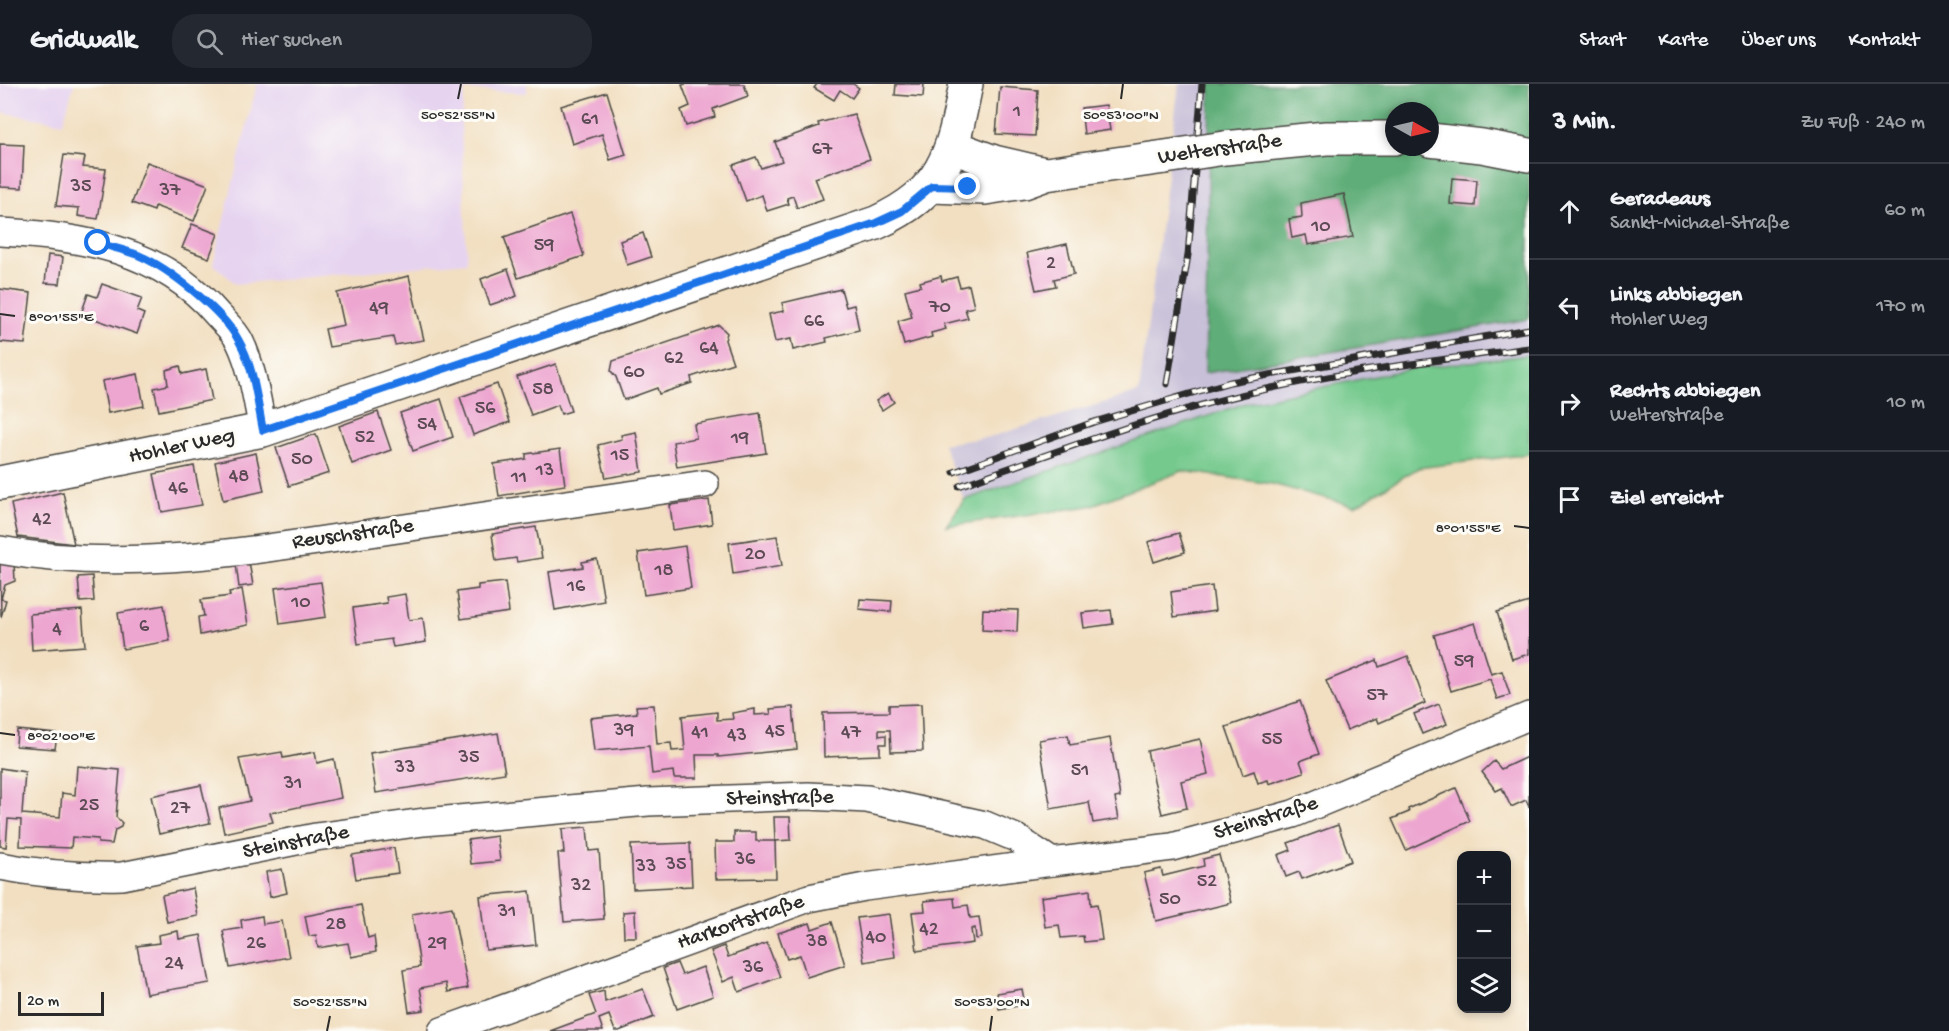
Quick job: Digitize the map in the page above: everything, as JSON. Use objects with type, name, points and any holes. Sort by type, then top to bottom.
[{"type":"street","name":"Hohler Weg","points":[[0,483],[263,430],[876,223],[902,211],[932,186],[952,147],[966,84]]},
{"type":"street","name":"Welterstraße","points":[[932,186],[985,188],[1024,182],[1046,174],[1225,148],[1326,138],[1385,138]]},
{"type":"street","points":[[1439,141],[1529,155]]},
{"type":"street","name":"Welterstraße","points":[[952,147],[994,162],[1046,174]]},
{"type":"street","points":[[0,232],[98,243],[138,255],[180,280],[208,304],[239,340],[252,376],[263,430]]},
{"type":"street","name":"Reuschstraße","points":[[0,550],[67,558],[155,560],[281,546],[705,484]]},
{"type":"street","name":"Steinstraße","points":[[0,866],[32,872],[89,877],[122,876],[316,837],[424,822],[648,802],[808,796],[867,799],[985,825],[1016,838],[1052,861],[1172,847],[1293,814],[1529,716]]},
{"type":"street","name":"Harkortstraße","points":[[442,1031],[809,898],[865,886],[1052,861]]},
{"type":"shaded area","points":[[0,84],[74,84],[63,123],[0,112]]},
{"type":"shaded area","points":[[257,84],[527,84],[527,93],[465,90],[461,124],[467,262],[236,284],[213,264]]},
{"type":"shaded area","points":[[1179,84],[1210,84],[1205,373],[1529,319],[1529,355],[1410,369],[1246,403],[964,500],[943,444],[990,437],[1139,392]]},
{"type":"green space","points":[[1210,84],[1529,84],[1529,319],[1205,373]],"holes":[[[1452,178],[1477,180],[1475,206],[1450,204]],[[1344,195],[1353,237],[1308,245],[1306,235],[1292,238],[1302,217],[1302,202]]]},
{"type":"green space","points":[[1529,355],[1529,454],[1418,468],[1355,506],[1272,484],[1182,471],[1090,506],[946,526],[964,500],[1246,403],[1410,369]]},
{"type":"building","points":[[744,84],[748,96],[713,109],[715,117],[686,126],[681,110],[690,106],[682,85]]},
{"type":"building","points":[[817,84],[853,84],[859,88],[852,98],[840,90],[834,100],[814,88]]},
{"type":"building","points":[[896,84],[924,84],[923,97],[895,95]]},
{"type":"building","points":[[1000,87],[1038,90],[1035,136],[996,134]]},
{"type":"building","points":[[607,92],[626,155],[610,160],[602,134],[572,144],[561,106]]},
{"type":"building","points":[[1106,105],[1110,130],[1084,134],[1081,108]]},
{"type":"building","points":[[854,114],[870,159],[815,178],[823,199],[797,208],[793,196],[787,198],[789,204],[767,211],[762,195],[746,201],[733,165],[756,157],[761,168],[782,161],[775,142],[819,126],[818,123]]},
{"type":"building","points":[[0,144],[24,145],[22,188],[0,187]]},
{"type":"building","points":[[64,155],[85,157],[83,167],[106,169],[98,219],[78,216],[79,208],[56,206]]},
{"type":"building","points":[[147,162],[208,185],[194,221],[155,206],[154,211],[132,203]]},
{"type":"building","points":[[1452,178],[1477,180],[1475,206],[1450,204]]},
{"type":"building","points":[[1344,194],[1353,237],[1308,245],[1306,235],[1292,238],[1289,219],[1302,217],[1301,203]]},
{"type":"building","points":[[570,214],[584,256],[518,278],[504,237]]},
{"type":"building","points":[[192,224],[218,234],[209,258],[182,248]]},
{"type":"building","points":[[643,233],[651,257],[627,265],[620,241]]},
{"type":"building","points":[[1067,244],[1074,274],[1054,279],[1056,286],[1036,290],[1027,253]]},
{"type":"building","points":[[48,255],[63,257],[60,284],[45,283]]},
{"type":"building","points":[[508,269],[517,296],[490,305],[481,279]]},
{"type":"building","points":[[409,276],[424,340],[395,345],[393,337],[329,347],[325,329],[344,325],[337,293]]},
{"type":"building","points":[[941,276],[942,281],[957,277],[960,287],[969,285],[974,307],[965,309],[968,318],[944,324],[946,329],[931,333],[932,337],[904,345],[898,321],[912,317],[905,290],[921,286],[920,282]]},
{"type":"building","points":[[102,284],[142,298],[137,311],[144,314],[137,334],[81,314],[88,294],[97,297]]},
{"type":"building","points":[[0,289],[31,293],[25,344],[0,342]]},
{"type":"building","points":[[841,289],[846,307],[854,305],[859,330],[826,338],[827,342],[793,350],[791,339],[775,342],[769,314],[784,311],[782,303]]},
{"type":"building","points":[[719,325],[727,333],[725,340],[733,363],[691,377],[692,383],[659,394],[657,388],[624,400],[616,377],[611,371],[613,361]]},
{"type":"building","points":[[556,364],[571,411],[561,414],[558,405],[531,415],[517,377]]},
{"type":"building","points":[[180,366],[182,374],[206,369],[212,400],[159,411],[154,388],[168,385],[166,370]]},
{"type":"building","points":[[138,374],[144,406],[108,413],[102,381]]},
{"type":"building","points":[[497,384],[510,422],[473,435],[460,397]]},
{"type":"building","points":[[888,393],[894,402],[882,410],[876,401]]},
{"type":"building","points":[[441,399],[453,437],[413,451],[400,413]]},
{"type":"building","points":[[378,412],[391,450],[352,464],[339,426]]},
{"type":"building","points":[[760,413],[766,453],[677,467],[673,442],[696,438],[694,424]]},
{"type":"building","points":[[636,432],[642,472],[606,478],[598,445],[622,439],[621,435]]},
{"type":"building","points":[[316,434],[329,473],[289,486],[276,448]]},
{"type":"building","points":[[560,449],[565,485],[499,496],[494,464],[526,459],[526,454]]},
{"type":"building","points":[[256,453],[264,491],[223,500],[215,462]]},
{"type":"building","points":[[194,466],[202,505],[162,512],[154,474]]},
{"type":"building","points":[[63,492],[74,544],[18,537],[11,504]]},
{"type":"building","points":[[709,500],[712,524],[673,530],[670,505]]},
{"type":"building","points":[[536,527],[542,558],[517,562],[516,558],[496,561],[492,534]]},
{"type":"building","points":[[1179,533],[1185,552],[1154,562],[1148,542]]},
{"type":"building","points":[[777,536],[782,566],[733,574],[729,543]]},
{"type":"building","points":[[685,546],[691,588],[644,595],[638,553]]},
{"type":"building","points":[[597,559],[604,601],[555,610],[549,572],[583,567],[582,562]]},
{"type":"building","points":[[0,560],[14,563],[15,581],[5,585],[1,599],[6,600],[1,617]]},
{"type":"building","points":[[249,562],[253,585],[239,587],[236,564]]},
{"type":"building","points":[[92,576],[94,601],[80,602],[78,577]]},
{"type":"building","points":[[321,582],[326,617],[280,624],[275,588]]},
{"type":"building","points":[[505,582],[509,612],[461,619],[457,592],[478,589],[478,585]]},
{"type":"building","points":[[1212,586],[1215,611],[1174,617],[1171,592]]},
{"type":"building","points":[[242,589],[248,625],[200,635],[198,617],[204,616],[201,600],[230,596],[229,592]]},
{"type":"building","points":[[405,594],[409,620],[423,618],[426,642],[393,647],[391,639],[358,644],[353,608],[387,603],[386,597]]},
{"type":"building","points":[[860,599],[892,601],[891,612],[859,609]]},
{"type":"building","points":[[1529,602],[1529,654],[1512,659],[1497,612]]},
{"type":"building","points":[[164,605],[170,641],[123,649],[118,613]]},
{"type":"building","points":[[983,609],[1018,610],[1017,632],[982,630]]},
{"type":"building","points":[[82,610],[85,646],[32,650],[30,614]]},
{"type":"building","points":[[1111,610],[1113,624],[1084,628],[1082,613]]},
{"type":"building","points":[[1475,623],[1491,674],[1502,671],[1510,695],[1497,699],[1490,679],[1451,691],[1434,635]]},
{"type":"building","points":[[1408,656],[1425,703],[1379,723],[1377,718],[1347,730],[1326,681],[1377,660],[1379,667]]},
{"type":"building","points":[[1300,701],[1319,754],[1300,761],[1304,772],[1269,784],[1268,780],[1258,783],[1254,771],[1243,775],[1226,727]]},
{"type":"building","points":[[921,704],[923,751],[891,752],[890,730],[879,730],[879,736],[886,735],[886,744],[880,744],[880,755],[824,757],[823,713],[889,712],[889,705]]},
{"type":"building","points":[[1439,704],[1447,724],[1422,734],[1414,714]]},
{"type":"building","points":[[654,705],[657,744],[671,743],[672,751],[685,750],[682,716],[717,712],[717,720],[733,719],[732,713],[755,709],[755,715],[771,714],[770,709],[793,707],[797,749],[718,757],[718,755],[696,755],[697,778],[674,778],[673,771],[652,774],[649,746],[594,751],[590,718],[637,713],[636,706]]},
{"type":"building","points":[[17,730],[57,734],[55,749],[16,746]]},
{"type":"building","points":[[498,733],[505,773],[376,793],[370,753]]},
{"type":"building","points":[[1068,735],[1070,745],[1110,738],[1120,797],[1115,798],[1119,819],[1093,823],[1089,802],[1051,809],[1039,740]]},
{"type":"building","points":[[1200,739],[1208,774],[1181,781],[1187,808],[1162,814],[1147,751]]},
{"type":"building","points":[[282,752],[283,758],[315,752],[317,763],[334,759],[341,798],[270,813],[273,822],[224,833],[219,808],[250,801],[239,759]]},
{"type":"building","points":[[1529,756],[1529,807],[1526,800],[1511,807],[1502,788],[1496,791],[1482,772],[1494,761],[1501,769]]},
{"type":"building","points":[[77,766],[120,770],[116,817],[122,823],[121,827],[115,830],[112,844],[98,843],[98,839],[72,837],[71,848],[20,846],[21,820],[8,819],[6,847],[0,846],[0,768],[25,772],[22,814],[60,817],[62,793],[75,795]]},
{"type":"building","points":[[201,785],[210,823],[159,834],[151,796]]},
{"type":"building","points":[[1456,788],[1470,821],[1406,850],[1392,819],[1409,812],[1408,809]]},
{"type":"building","points":[[774,817],[790,817],[791,840],[775,841]]},
{"type":"building","points":[[1338,825],[1351,861],[1302,879],[1299,872],[1286,877],[1278,855],[1291,850],[1288,843]]},
{"type":"building","points":[[587,827],[589,851],[599,850],[604,919],[564,922],[558,853],[564,853],[562,829]]},
{"type":"building","points":[[734,832],[756,832],[756,841],[775,841],[776,878],[716,879],[715,842],[734,842]]},
{"type":"building","points":[[497,836],[500,861],[471,864],[468,840]]},
{"type":"building","points":[[690,843],[692,886],[633,889],[631,845]]},
{"type":"building","points":[[394,848],[398,873],[356,879],[352,855]]},
{"type":"building","points":[[1219,855],[1231,903],[1156,921],[1144,873],[1161,869],[1163,876],[1204,866],[1203,859]]},
{"type":"building","points":[[282,869],[287,893],[270,897],[266,872]]},
{"type":"building","points":[[193,888],[198,916],[167,922],[162,895]]},
{"type":"building","points":[[1090,890],[1091,905],[1097,904],[1102,940],[1084,942],[1083,936],[1061,938],[1059,925],[1045,927],[1041,897]]},
{"type":"building","points":[[530,891],[536,945],[486,950],[480,896]]},
{"type":"building","points":[[954,898],[955,907],[968,905],[970,918],[979,917],[982,938],[976,939],[975,928],[971,929],[973,943],[917,951],[912,912],[925,911],[924,901]]},
{"type":"building","points":[[361,905],[368,938],[374,936],[376,952],[351,957],[348,943],[318,948],[316,935],[309,936],[305,916]]},
{"type":"building","points":[[452,907],[468,988],[448,992],[446,983],[420,988],[424,1010],[409,1012],[403,970],[420,967],[412,914]]},
{"type":"building","points":[[635,911],[636,937],[624,937],[623,912]]},
{"type":"building","points":[[889,914],[895,957],[864,962],[857,918]]},
{"type":"building","points":[[262,916],[263,924],[282,921],[289,957],[230,968],[223,931],[242,928],[241,920]]},
{"type":"building","points":[[832,922],[845,965],[807,977],[800,955],[787,959],[778,933],[810,923],[812,929]]},
{"type":"building","points":[[178,931],[179,939],[201,935],[210,983],[146,994],[137,946],[159,943],[158,935]]},
{"type":"building","points":[[767,943],[780,977],[739,992],[734,977],[723,982],[711,951],[724,946],[728,957]]},
{"type":"building","points":[[677,963],[682,975],[703,967],[713,996],[677,1009],[663,968]]},
{"type":"building","points":[[643,989],[654,1017],[619,1031],[615,1031],[609,1015],[599,1019],[603,1031],[550,1031],[596,1014],[589,995],[604,991],[605,1002]]},
{"type":"building","points":[[1022,989],[1025,1005],[999,1009],[997,993]]},
{"type":"railway","points":[[1167,384],[1188,255],[1202,84]]},
{"type":"railway","points":[[954,472],[1094,422],[1230,382],[1529,329]]},
{"type":"railway","points":[[959,486],[1134,425],[1241,395],[1349,373],[1529,348]]},
{"type":"route","points":[[98,243],[138,255],[180,280],[208,304],[239,340],[252,376],[263,430],[876,223],[902,211],[932,186],[968,187]]}]
